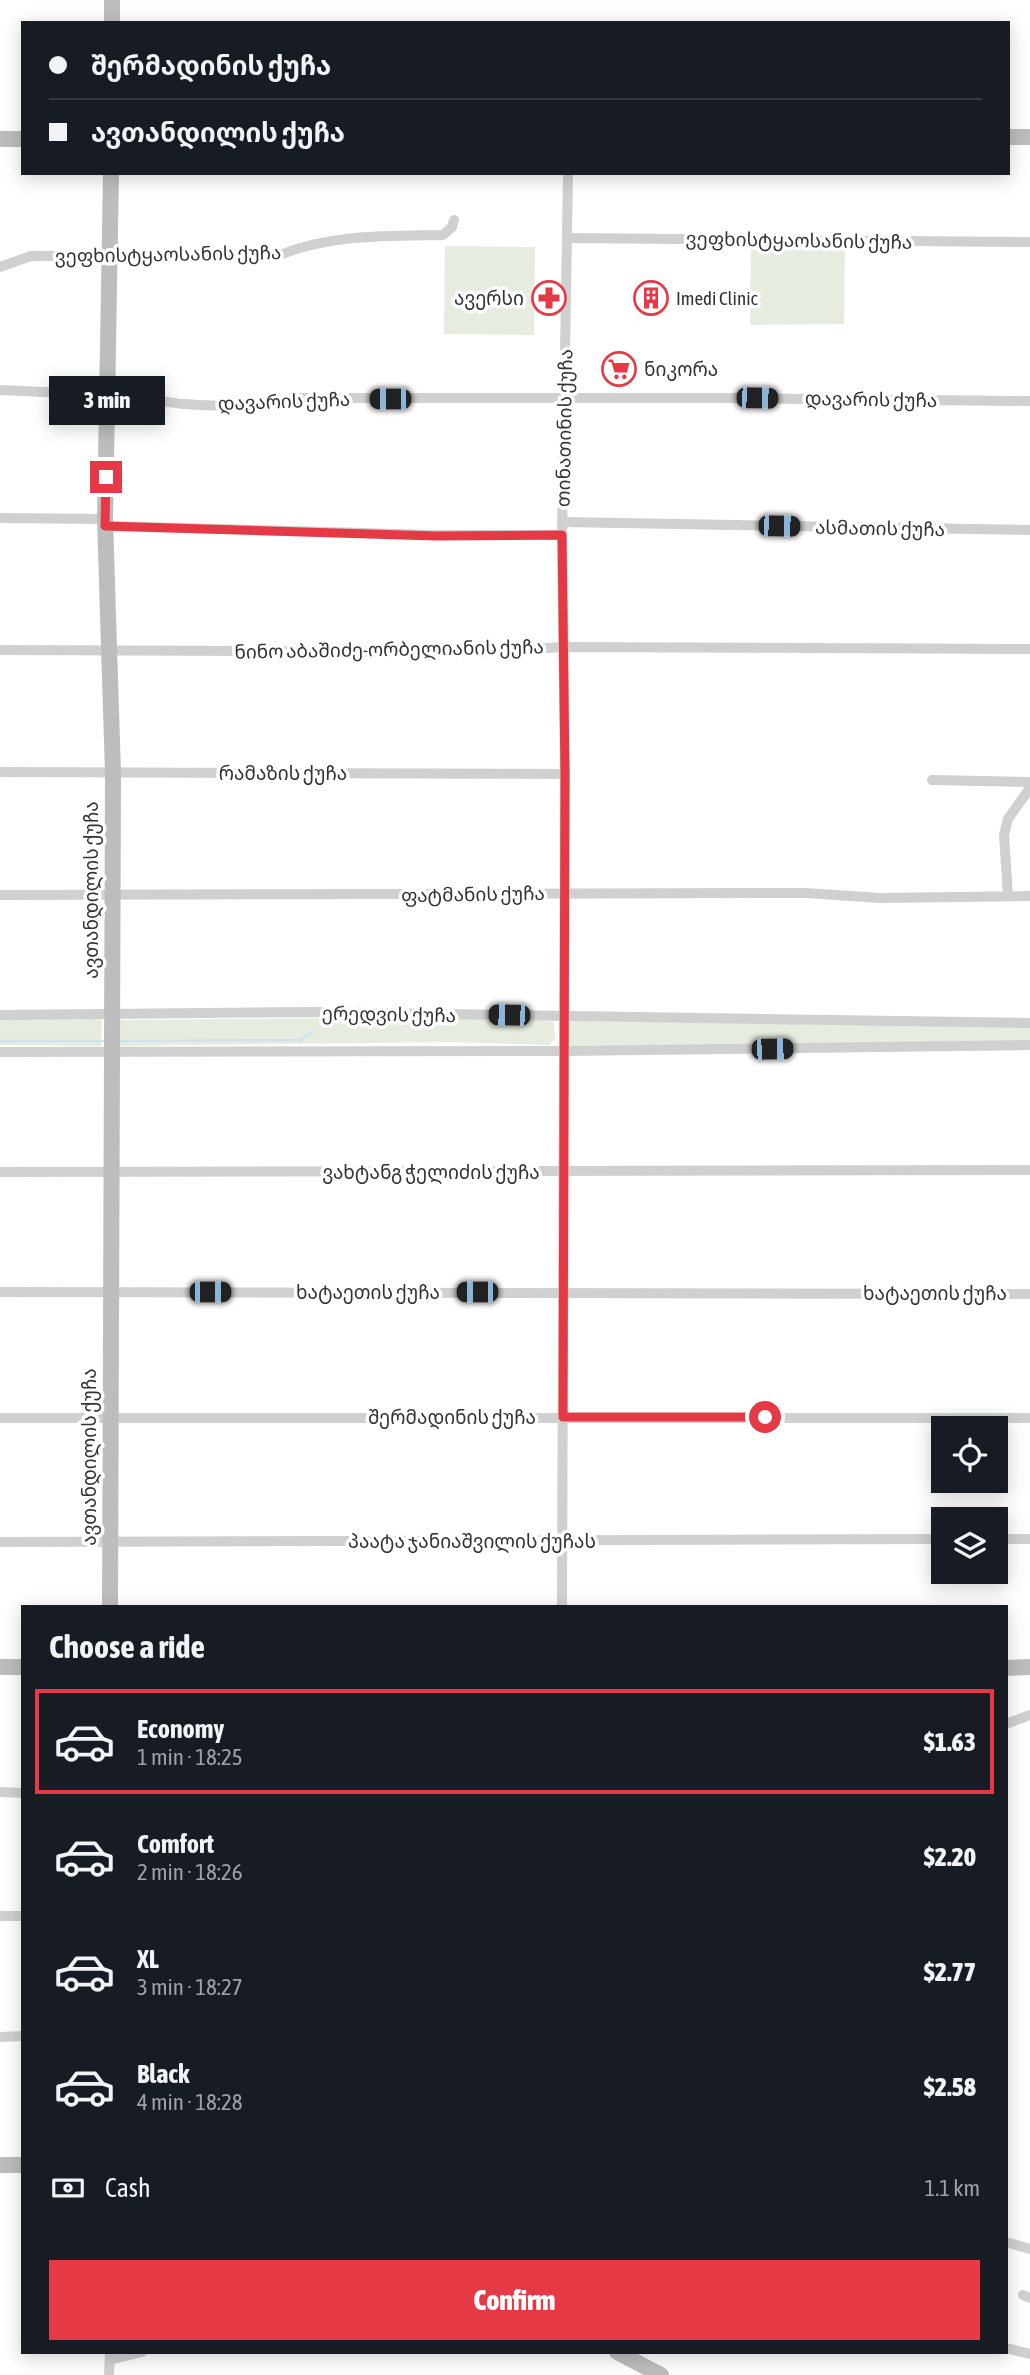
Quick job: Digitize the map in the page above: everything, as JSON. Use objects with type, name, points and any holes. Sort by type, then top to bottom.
[{"type":"street","points":[[112,0],[112,21]]},
{"type":"street","points":[[1010,137],[1030,137]]},
{"type":"street","points":[[0,139],[21,139]]},
{"type":"street","name":"ავთანდილის ქუჩა","points":[[110,1605],[113,773],[105,523],[111,175]]},
{"type":"street","name":"თინათინის ქუჩა","points":[[562,1605],[565,774],[562,522],[568,175]]},
{"type":"street","name":"ვეფხისტყაოსანის ქუჩა","points":[[0,267],[31,256],[280,255],[360,237],[443,235],[452,227],[454,220]]},
{"type":"street","name":"ვეფხისტყაოსანის ქუჩა","points":[[567,238],[1030,242]]},
{"type":"street","name":"დავარის ქუჩა","points":[[0,390],[107,395],[182,404],[237,405],[271,403],[292,398],[1030,401]]},
{"type":"street","points":[[0,518],[436,536],[562,535]]},
{"type":"street","name":"ასმათის ქუჩა","points":[[562,522],[1030,530]]},
{"type":"street","name":"ნინო აბაშიძე-ორბელიანის ქუჩა","points":[[0,650],[483,652],[562,647],[1030,649]]},
{"type":"street","name":"რამაზის ქუჩა","points":[[0,772],[565,774]]},
{"type":"street","points":[[932,780],[1030,782]]},
{"type":"street","points":[[1008,896],[1004,835],[1008,819],[1030,788]]},
{"type":"street","name":"ფატმანის ქუჩა","points":[[0,895],[806,893],[880,898],[1030,896]]},
{"type":"street","name":"ერედვის ქუჩა","points":[[0,1014],[314,1012],[1030,1023]]},
{"type":"street","name":"ერედვის ქუჩა","points":[[0,1052],[564,1051],[1030,1045]]},
{"type":"street","name":"ვახტანგ ჭელიძის ქუჩა","points":[[0,1172],[1030,1170]]},
{"type":"street","name":"ხატაეთის ქუჩა","points":[[0,1292],[1030,1294]]},
{"type":"street","name":"შერმადინის ქუჩა","points":[[0,1418],[1030,1418]]},
{"type":"street","name":"პაატა ჯანიაშვილის ქუჩას","points":[[0,1542],[931,1539]]},
{"type":"street","points":[[1008,1539],[1030,1539]]},
{"type":"street","points":[[0,1667],[21,1667]]},
{"type":"street","points":[[1008,1668],[1030,1667]]},
{"type":"street","points":[[1008,1723],[1030,1715]]},
{"type":"street","points":[[0,1792],[21,1793]]},
{"type":"street","points":[[0,1916],[21,1916]]},
{"type":"street","points":[[0,2037],[21,2036]]},
{"type":"street","points":[[0,2165],[21,2165]]},
{"type":"street","points":[[1008,2243],[1030,2249]]},
{"type":"street","points":[[1008,2348],[1030,2354]]},
{"type":"street","points":[[621,2354],[661,2375]]},
{"type":"street","points":[[109,2375],[110,2356]]},
{"type":"shaded area","points":[[445,246],[535,247],[534,335],[444,334]]},
{"type":"shaded area","points":[[751,246],[845,247],[844,324],[750,325]]},
{"type":"shaded area","points":[[0,1019],[102,1019],[101,1046],[0,1045]]},
{"type":"shaded area","points":[[535,1019],[554,1022],[555,1039],[549,1045],[451,1042],[116,1046],[118,1020]]},
{"type":"shaded area","points":[[571,1021],[1030,1027],[1030,1041],[572,1046],[569,1042]]},
{"type":"waterway","points":[[119,1041],[300,1040],[313,1032]]},
{"type":"waterway","points":[[0,1041],[103,1041]]},
{"type":"place","name":"ავერსი","points":[[549,298]]},
{"type":"place","name":"Imedi Clinic","points":[[651,298]]},
{"type":"place","name":"ნიკორა","points":[[619,369]]},
{"type":"route","points":[[106,477],[105,526],[309,530],[436,536],[562,535],[565,774],[563,1417],[765,1417]]}]
